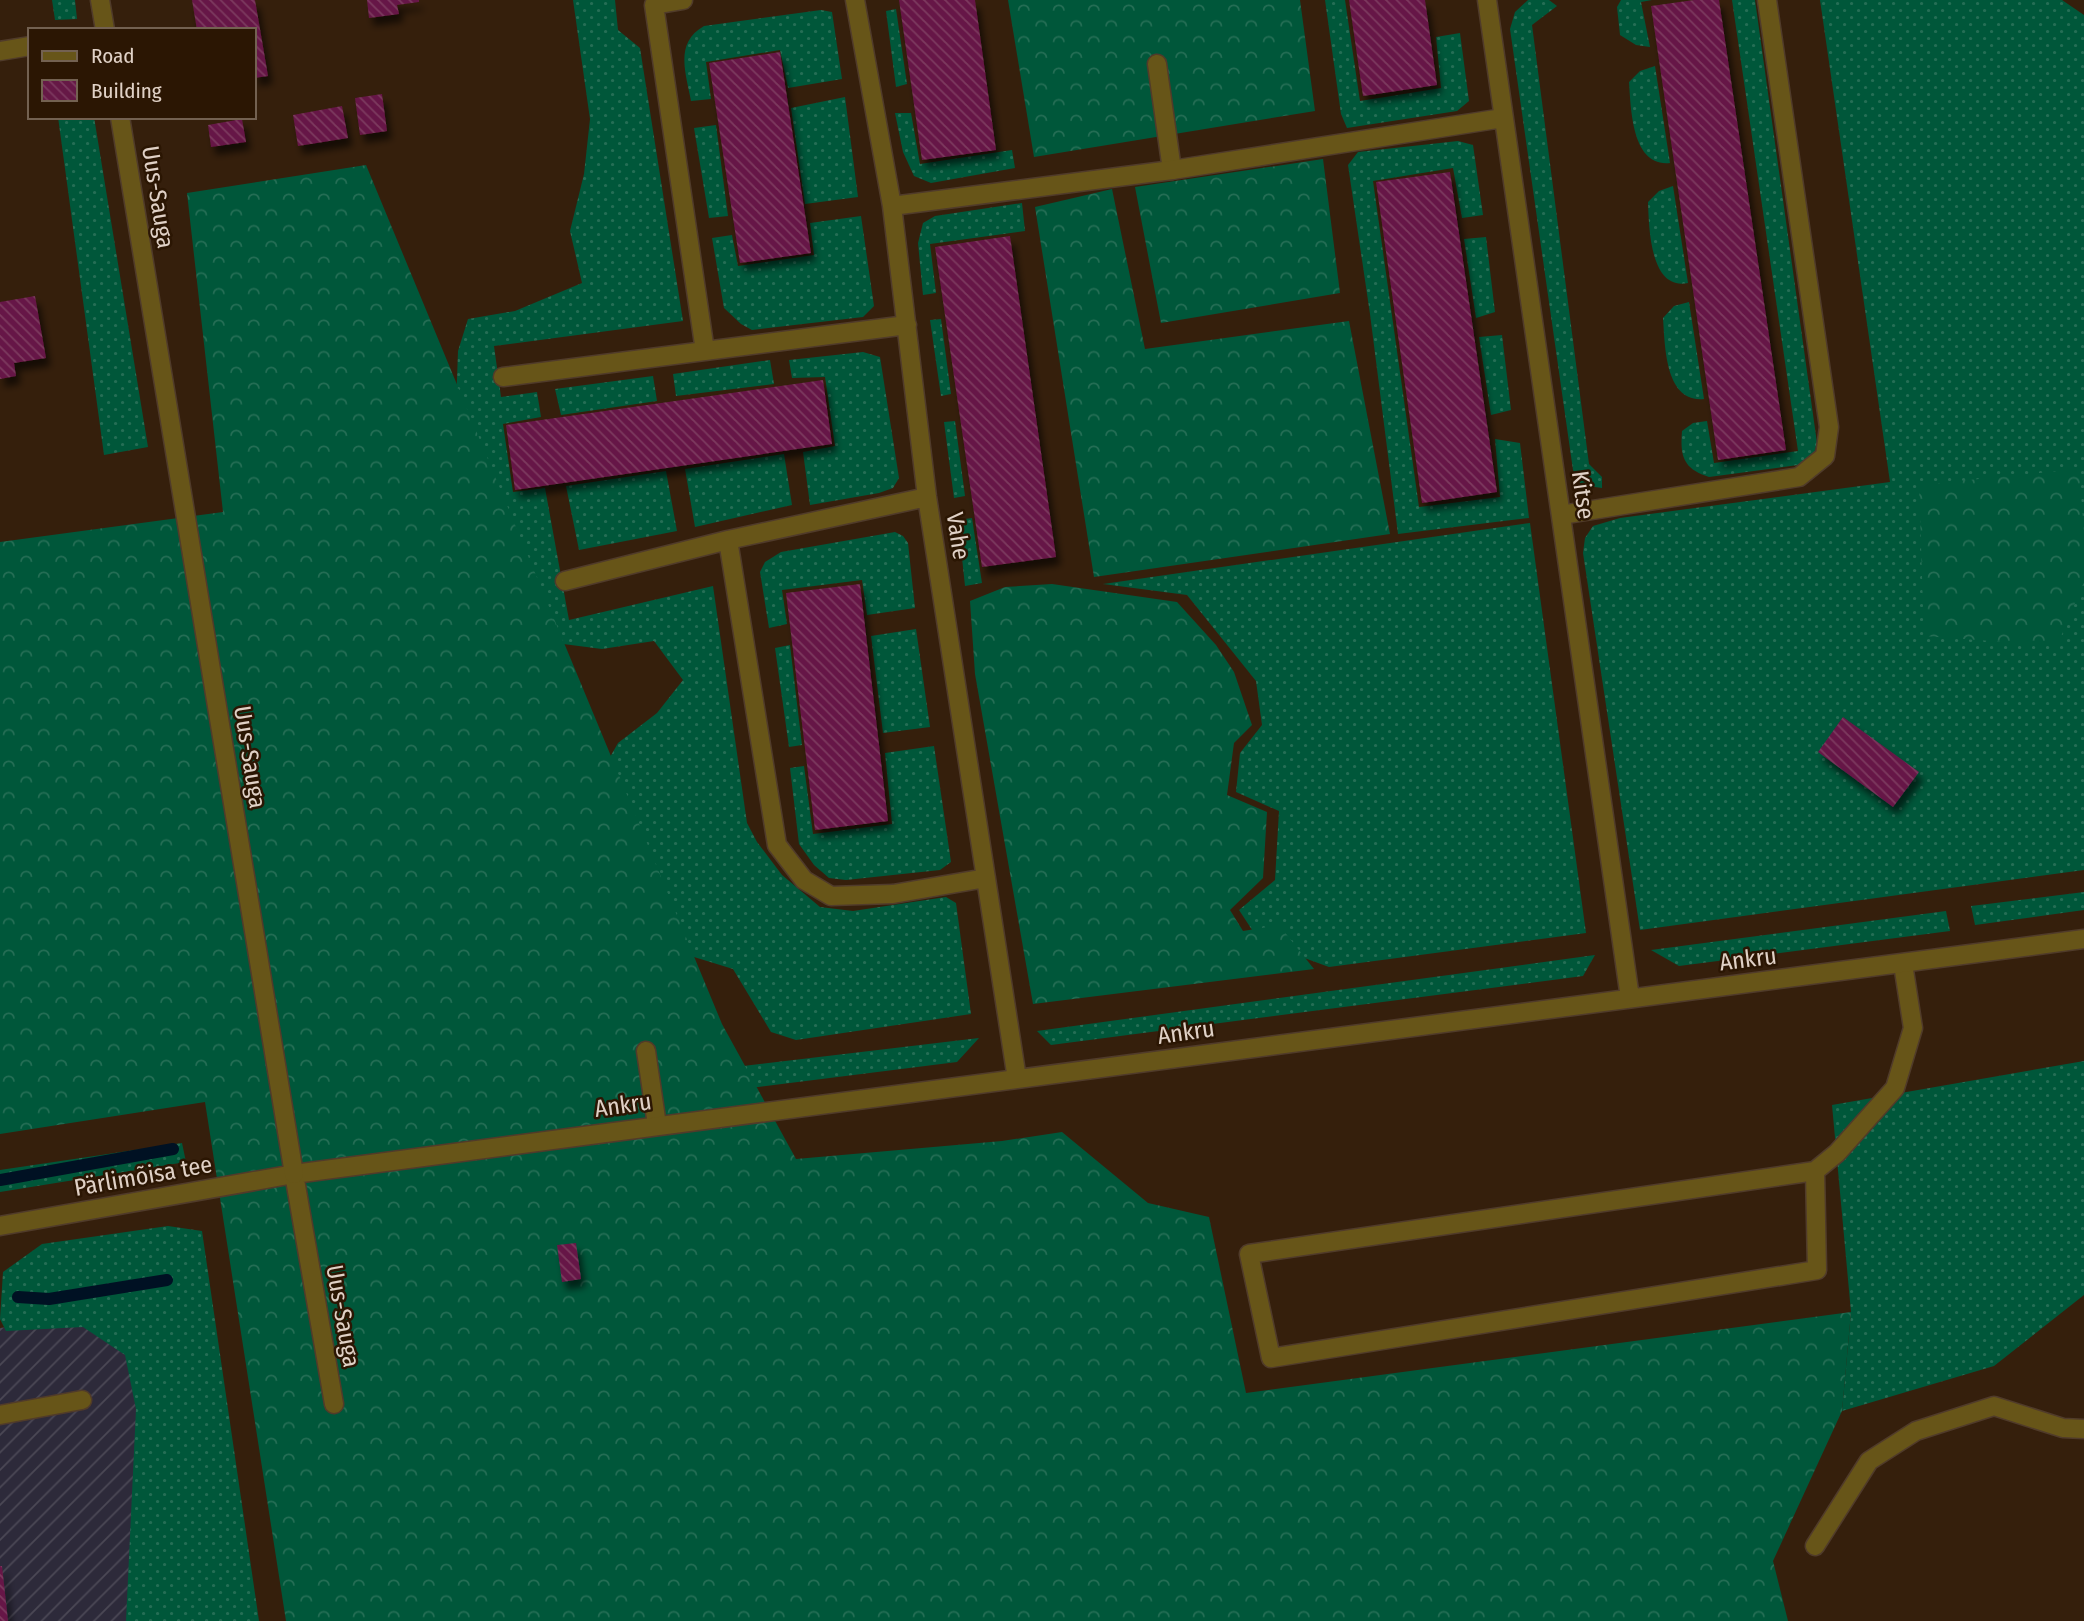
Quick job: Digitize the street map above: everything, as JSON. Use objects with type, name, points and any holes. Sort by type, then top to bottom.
[{"type":"street","points":[[100,0],[105,28]]},
{"type":"street","points":[[683,0],[654,5],[705,351]]},
{"type":"street","name":"Vahe","points":[[855,0],[892,206],[927,497],[1017,1079]]},
{"type":"street","name":"Kitse","points":[[1487,0],[1630,998]]},
{"type":"street","points":[[1561,515],[1799,477],[1825,456],[1829,428],[1767,0]]},
{"type":"street","points":[[0,51],[28,46]]},
{"type":"street","points":[[1157,64],[1172,170]]},
{"type":"street","points":[[892,206],[1172,170],[1503,118]]},
{"type":"street","name":"Uus-Sauga","points":[[120,119],[334,1404]]},
{"type":"street","points":[[503,377],[907,325]]},
{"type":"street","points":[[565,581],[728,540],[927,497]]},
{"type":"street","points":[[728,540],[777,845],[804,880],[831,897],[893,894],[986,878]]},
{"type":"street","name":"Ankru","points":[[294,1174],[2084,939]]},
{"type":"street","points":[[1815,1171],[1817,1270],[1271,1358],[1249,1254],[1815,1171],[1837,1153],[1895,1088],[1913,1028],[1903,964]]},
{"type":"street","points":[[646,1051],[657,1125]]},
{"type":"street","name":"Pärlimõisa tee","points":[[0,1226],[294,1174]]},
{"type":"street","points":[[0,1415],[82,1400]]},
{"type":"street","points":[[1815,1546],[1869,1461],[1916,1431],[1994,1406],[2063,1428],[2084,1429]]},
{"type":"shaded area","points":[[174,1303],[216,1621],[0,1621],[0,1328]]},
{"type":"green space","points":[[52,0],[75,0],[77,19],[55,20]]},
{"type":"green space","points":[[573,0],[615,0],[618,30],[640,48],[683,321],[494,346],[501,397],[537,392],[541,417],[503,424],[513,492],[545,488],[569,620],[713,586],[747,823],[757,842],[782,875],[820,907],[853,911],[946,897],[956,903],[971,1014],[796,1040],[771,1032],[733,969],[655,945],[596,782],[618,743],[657,713],[683,680],[654,641],[602,649],[532,640],[455,435],[458,351],[468,319],[515,311],[582,283],[570,231],[584,174],[590,119]]},
{"type":"green space","points":[[1008,0],[1300,0],[1315,111],[1034,157]]},
{"type":"green space","points":[[1325,0],[1345,0],[1360,101],[1441,88],[1436,37],[1460,33],[1469,101],[1457,111],[1347,128],[1341,114]]},
{"type":"green space","points":[[1528,0],[1549,0],[1557,6],[1532,25],[1589,464],[1602,477],[1602,488],[1581,485],[1573,470],[1510,29],[1515,12]]},
{"type":"green space","points":[[1621,0],[1652,0],[1641,2],[1650,47],[1636,45],[1620,35],[1617,7]]},
{"type":"green space","points":[[1732,0],[1755,0],[1817,443],[1813,457],[1798,465],[1709,477],[1689,466],[1683,454],[1682,431],[1693,423],[1707,421],[1714,463],[1798,451]]},
{"type":"green space","points":[[1820,0],[2062,0],[2084,15],[2084,870],[1640,930],[1583,553],[1585,538],[1593,526],[1620,518],[1890,482]]},
{"type":"green space","points":[[896,9],[907,84],[896,87],[886,11]]},
{"type":"green space","points":[[821,10],[832,12],[842,79],[788,88],[780,50],[706,62],[711,99],[691,101],[685,69],[685,50],[695,33],[704,26]]},
{"type":"green space","points":[[1655,66],[1670,163],[1657,162],[1648,156],[1641,147],[1633,121],[1629,82],[1640,71]]},
{"type":"green space","points":[[845,97],[858,197],[805,204],[791,108]]},
{"type":"green space","points":[[895,113],[911,113],[920,164],[1012,150],[1015,168],[931,183],[914,176],[903,152]]},
{"type":"green space","points":[[58,119],[94,119],[148,447],[104,455]]},
{"type":"green space","points":[[716,125],[728,216],[709,218],[694,128]]},
{"type":"green space","points":[[1458,141],[1473,145],[1483,215],[1462,218],[1453,168],[1373,181],[1419,507],[1500,497],[1495,439],[1520,443],[1529,518],[1398,534],[1348,165],[1358,152]]},
{"type":"green space","points":[[1323,159],[1340,293],[1161,323],[1135,187]]},
{"type":"green space","points":[[366,165],[722,1024],[796,1159],[1002,1141],[1062,1132],[1148,1203],[1209,1217],[1246,1393],[1851,1312],[1842,1411],[1773,1561],[1788,1621],[286,1621],[205,1102],[0,1134],[0,542],[223,512],[187,193]]},
{"type":"green space","points":[[1673,186],[1688,283],[1675,283],[1666,277],[1659,268],[1651,241],[1648,202],[1659,191]]},
{"type":"green space","points":[[1112,189],[1145,349],[1349,321],[1390,534],[1094,577],[1035,207]]},
{"type":"green space","points":[[1022,203],[1025,231],[930,244],[936,293],[923,295],[918,243],[923,223],[935,216]]},
{"type":"green space","points":[[861,216],[874,306],[863,317],[752,330],[724,308],[712,238],[732,235],[738,266],[814,255],[810,223]]},
{"type":"green space","points":[[1486,237],[1495,312],[1476,318],[1464,239]]},
{"type":"green space","points":[[1689,302],[1704,399],[1691,398],[1681,392],[1674,383],[1667,357],[1663,318],[1674,306]]},
{"type":"green space","points":[[941,319],[951,394],[941,396],[930,320]]},
{"type":"green space","points":[[1502,335],[1511,410],[1491,415],[1479,337]]},
{"type":"green space","points":[[863,352],[880,357],[899,478],[893,488],[879,493],[810,505],[803,452],[835,446],[825,377],[792,378],[789,360]]},
{"type":"green space","points":[[770,360],[774,384],[676,396],[673,374]]},
{"type":"green space","points":[[653,376],[657,401],[561,415],[555,389]]},
{"type":"green space","points":[[955,421],[965,496],[954,498],[944,422]]},
{"type":"green space","points":[[784,454],[792,505],[695,527],[685,469]]},
{"type":"green space","points":[[2079,469],[2084,532],[2084,582],[2057,646],[1924,636],[1919,485]]},
{"type":"green space","points":[[666,471],[677,531],[579,550],[566,486]]},
{"type":"green space","points":[[972,518],[982,583],[965,586],[958,520]]},
{"type":"green space","points":[[1530,523],[1586,933],[1329,967],[1260,942],[1239,910],[1275,880],[1279,811],[1236,792],[1240,753],[1262,725],[1256,681],[1187,595],[1103,584]]},
{"type":"green space","points":[[895,532],[903,536],[908,543],[915,608],[867,615],[862,580],[782,590],[787,624],[769,628],[760,572],[765,562],[781,552]]},
{"type":"green space","points":[[1052,584],[1177,602],[1216,645],[1234,672],[1252,725],[1234,743],[1227,795],[1267,812],[1263,878],[1230,910],[1243,931],[1279,925],[1314,969],[1033,1004],[975,674],[970,601],[1005,587]]},
{"type":"green space","points":[[916,629],[930,727],[883,733],[871,636]]},
{"type":"green space","points":[[790,645],[802,745],[789,747],[775,648]]},
{"type":"green space","points":[[934,746],[951,862],[940,870],[846,880],[829,878],[814,865],[799,844],[790,768],[804,766],[813,834],[892,824],[885,753]]},
{"type":"green space","points":[[2084,892],[2084,910],[1975,925],[1971,906]]},
{"type":"green space","points":[[1946,911],[1950,931],[1679,966],[1651,950]]},
{"type":"green space","points":[[1595,955],[1583,976],[1051,1045],[1037,1031]]},
{"type":"green space","points":[[979,1038],[957,1062],[686,1096],[668,1075]]},
{"type":"green space","points":[[2084,1061],[2084,1295],[1994,1366],[1842,1411],[1851,1312],[1832,1105]]},
{"type":"green space","points":[[182,1143],[186,1162],[0,1192],[0,1170]]},
{"type":"green space","points":[[168,1226],[202,1231],[259,1621],[126,1621],[136,1409],[125,1355],[83,1327],[6,1331],[0,1319],[3,1272],[42,1244]]},
{"type":"building","points":[[192,0],[255,0],[268,76],[256,78],[256,28],[197,28]]},
{"type":"building","points":[[367,0],[419,2],[397,5],[399,14],[369,18]]},
{"type":"building","points":[[899,0],[975,0],[996,150],[922,160]]},
{"type":"building","points":[[1349,0],[1425,0],[1437,85],[1363,96]]},
{"type":"building","points":[[1694,0],[1719,0],[1786,450],[1718,460],[1651,6]]},
{"type":"building","points":[[780,52],[811,253],[740,263],[709,63]]},
{"type":"building","points":[[382,94],[387,131],[360,135],[355,98]]},
{"type":"building","points":[[342,106],[348,138],[298,146],[293,115]]},
{"type":"building","points":[[242,119],[246,142],[211,147],[208,125]]},
{"type":"building","points":[[1450,172],[1497,492],[1422,503],[1376,182]]},
{"type":"building","points":[[1010,236],[1056,557],[982,567],[935,247]]},
{"type":"building","points":[[35,296],[46,358],[14,363],[16,376],[0,379],[0,302]]},
{"type":"building","points":[[823,380],[832,444],[515,490],[506,425]]},
{"type":"building","points":[[860,584],[888,821],[815,830],[786,593]]},
{"type":"building","points":[[1843,717],[1919,772],[1893,807],[1818,752]]},
{"type":"building","points":[[576,1243],[581,1279],[562,1282],[557,1245]]},
{"type":"building","points":[[2,1566],[8,1621],[0,1621]]},
{"type":"waterway","points":[[0,1180],[173,1149]]},
{"type":"waterway","points":[[18,1297],[49,1299],[167,1280]]}]
